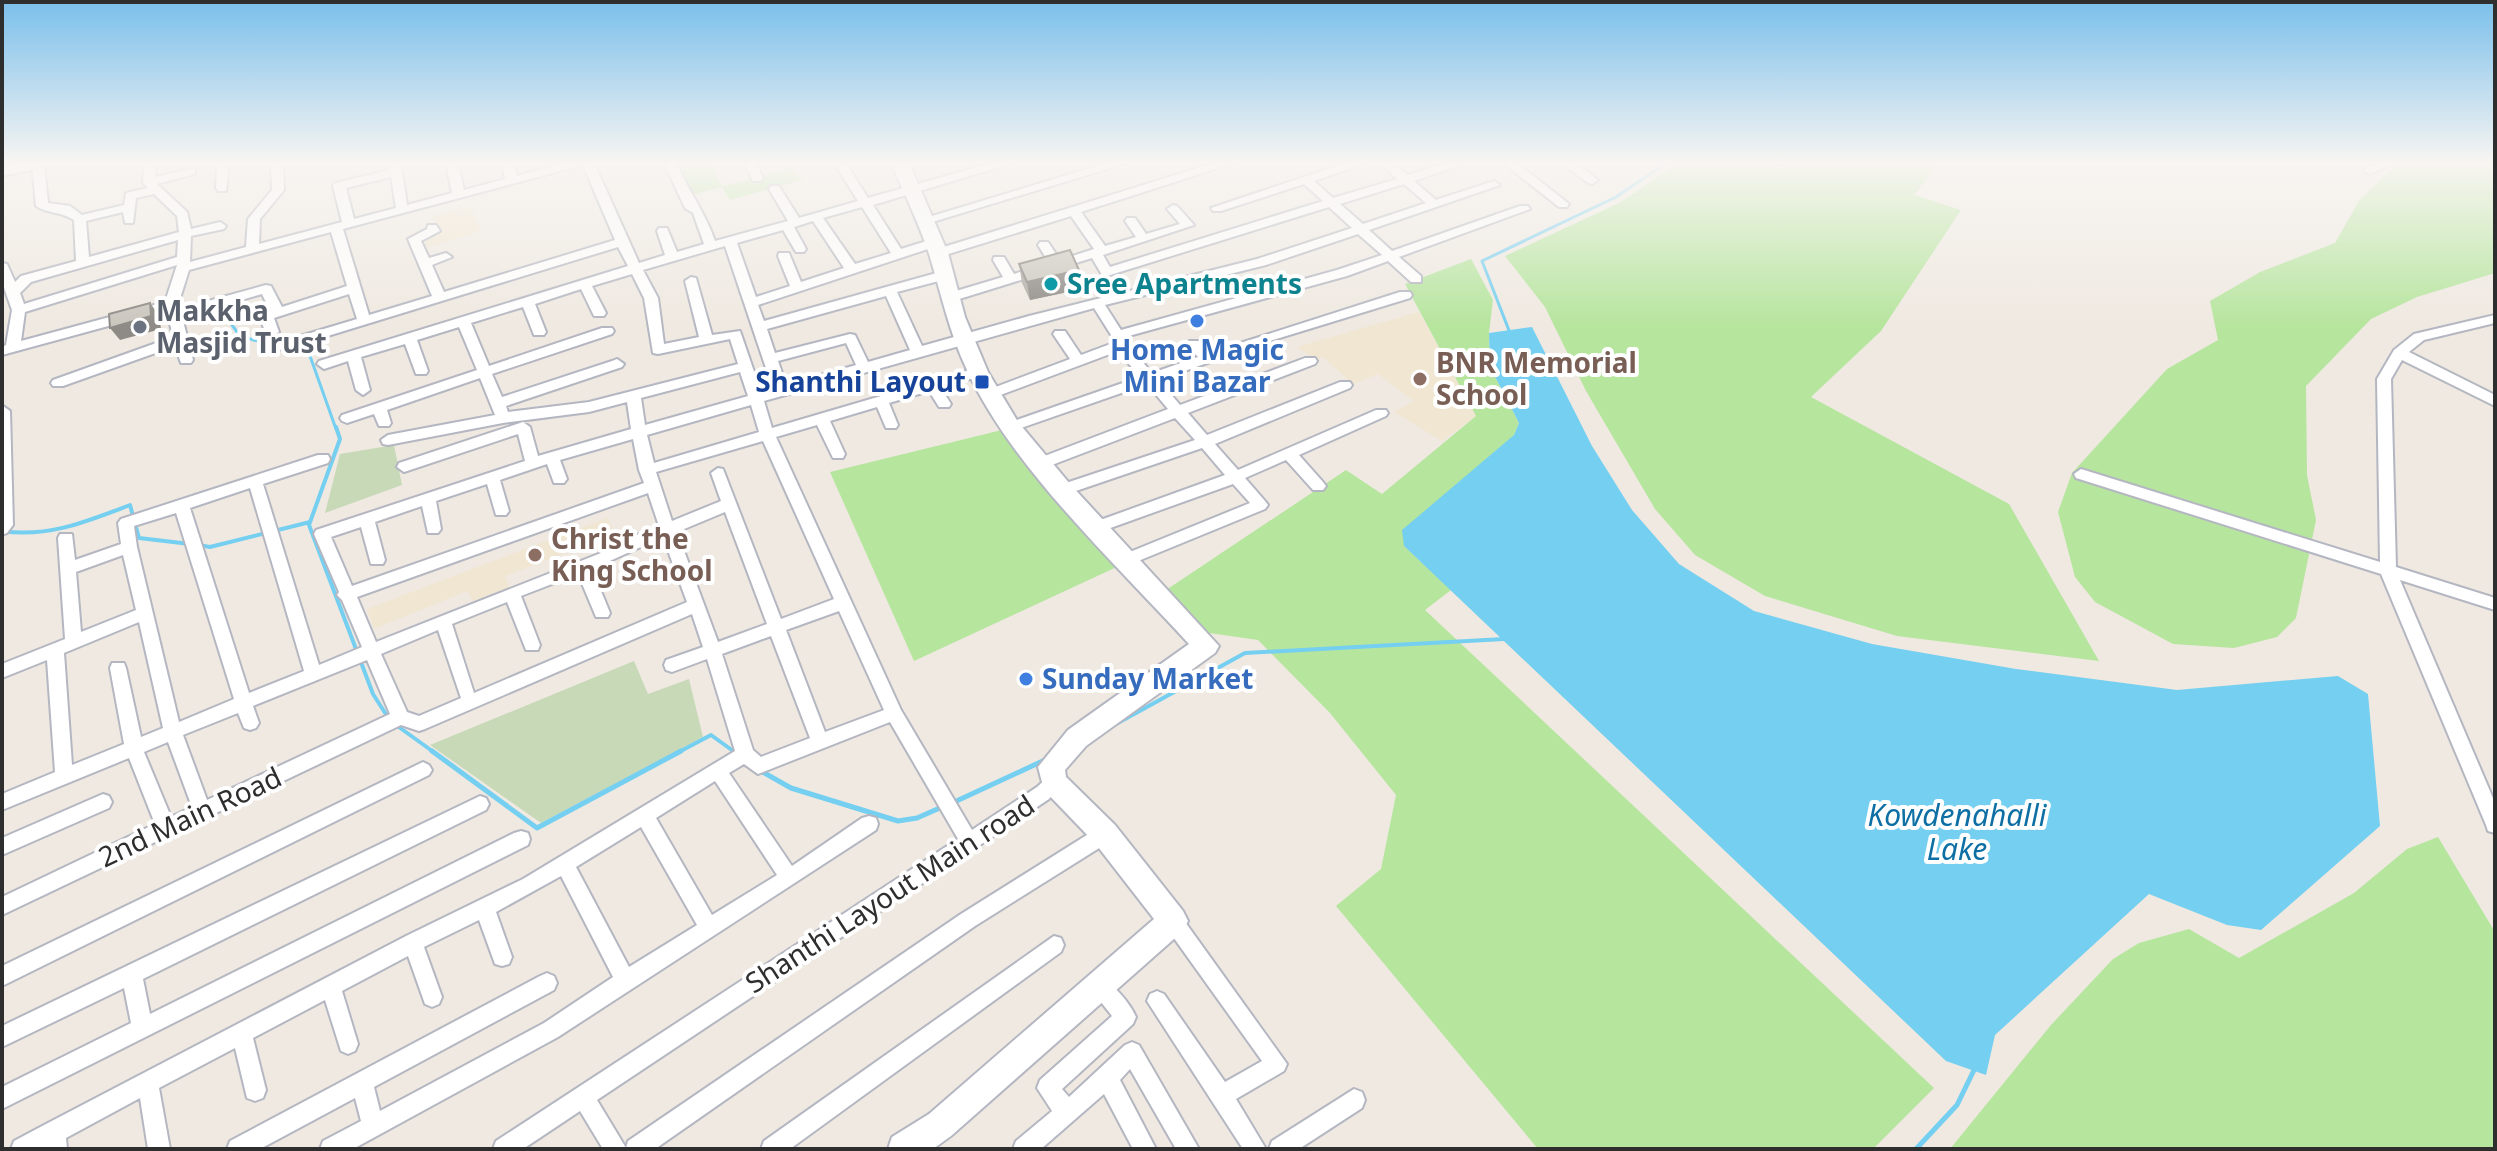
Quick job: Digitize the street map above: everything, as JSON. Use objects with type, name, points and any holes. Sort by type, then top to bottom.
[{"type":"street","points":[[77,217],[102,217]]},
{"type":"street","points":[[183,217],[184,264],[172,310],[186,360]]},
{"type":"street","points":[[252,250],[256,217]]},
{"type":"street","points":[[341,217],[354,288],[364,321]]},
{"type":"street","points":[[19,310],[184,264],[252,250],[377,217]]},
{"type":"street","points":[[611,217],[651,298],[658,350],[735,334],[767,434],[894,713],[969,841]]},
{"type":"street","points":[[700,217],[711,246]]},
{"type":"street","points":[[788,217],[800,249]]},
{"type":"street","points":[[324,364],[672,257],[816,217],[852,270]]},
{"type":"street","points":[[875,217],[898,254]]},
{"type":"street","name":"Shanthi Layout Main road","points":[[508,1148],[1043,793],[1054,782],[1051,767],[1077,738],[1206,646],[1062,490],[1010,427],[978,372],[955,317],[942,267],[924,217]]},
{"type":"street","points":[[925,220],[936,217]]},
{"type":"street","points":[[758,327],[890,291],[1064,217]]},
{"type":"street","points":[[1078,217],[1107,272],[1292,217]]},
{"type":"street","points":[[750,303],[898,254],[942,267],[1011,279],[1188,225],[1180,217]]},
{"type":"street","points":[[1348,217],[1416,279]]},
{"type":"street","points":[[697,605],[419,724],[400,717],[368,652],[322,534],[552,457],[1029,320],[1261,262],[1399,217]]},
{"type":"street","points":[[990,394],[1079,362],[1119,340],[1342,273],[1501,217]]},
{"type":"street","points":[[80,219],[83,263]]},
{"type":"street","points":[[1131,221],[1143,238]]},
{"type":"street","points":[[13,292],[26,279],[220,226]]},
{"type":"street","points":[[432,228],[434,231],[414,239],[440,298]]},
{"type":"street","points":[[663,231],[672,257]]},
{"type":"street","points":[[730,241],[782,393]]},
{"type":"street","points":[[282,346],[622,242]]},
{"type":"street","points":[[1044,245],[1057,265]]},
{"type":"street","points":[[784,256],[797,288]]},
{"type":"street","points":[[425,263],[446,257]]},
{"type":"street","points":[[999,260],[1011,279]]},
{"type":"street","points":[[2,267],[19,310],[8,349],[266,289],[278,313]]},
{"type":"street","points":[[691,281],[706,339]]},
{"type":"street","points":[[585,284],[599,313]]},
{"type":"street","points":[[272,332],[267,316],[354,288]]},
{"type":"street","points":[[890,291],[918,353]]},
{"type":"street","points":[[1010,427],[1268,337],[1405,295]]},
{"type":"street","points":[[528,303],[539,332]]},
{"type":"street","points":[[1097,303],[1119,340],[1151,380],[1260,505],[1126,560]]},
{"type":"street","points":[[2495,319],[2419,337],[2399,353],[2384,379],[2388,571],[2490,802],[2495,825]]},
{"type":"street","points":[[464,322],[503,418],[523,427],[533,464]]},
{"type":"street","points":[[347,418],[607,331]]},
{"type":"street","points":[[1060,334],[1079,362]]},
{"type":"street","points":[[769,359],[850,338],[865,369]]},
{"type":"street","points":[[58,383],[178,340]]},
{"type":"street","points":[[410,340],[421,371]]},
{"type":"street","points":[[1194,344],[1208,360]]},
{"type":"street","points":[[2399,353],[2495,401]]},
{"type":"street","points":[[354,356],[363,390]]},
{"type":"street","points":[[1039,464],[1310,361]]},
{"type":"street","points":[[404,467],[617,364]]},
{"type":"street","points":[[388,440],[503,418],[589,407],[746,366]]},
{"type":"street","points":[[646,470],[978,372]]},
{"type":"street","points":[[932,385],[944,404]]},
{"type":"street","points":[[1062,490],[1205,442],[1345,385]]},
{"type":"street","points":[[634,397],[637,433],[646,470],[714,650],[745,754],[758,766],[894,713]]},
{"type":"street","points":[[881,400],[891,425]]},
{"type":"street","points":[[379,407],[384,423]]},
{"type":"street","points":[[2,529],[5,525],[3,411]]},
{"type":"street","points":[[1097,527],[1235,477],[1381,413]]},
{"type":"street","points":[[821,418],[838,454]]},
{"type":"street","points":[[1289,454],[1318,486]]},
{"type":"street","points":[[552,457],[559,479]]},
{"type":"street","points":[[202,810],[173,732],[126,523],[323,459]]},
{"type":"street","points":[[718,473],[820,742]]},
{"type":"street","points":[[2081,474],[2495,604]]},
{"type":"street","points":[[492,476],[501,511]]},
{"type":"street","points":[[255,481],[313,674]]},
{"type":"street","points":[[345,595],[651,486]]},
{"type":"street","points":[[428,498],[433,529]]},
{"type":"street","points":[[2,802],[607,557],[616,550],[729,504]]},
{"type":"street","points":[[181,505],[250,723]]},
{"type":"street","points":[[367,519],[377,560]]},
{"type":"street","points":[[66,538],[73,641]]},
{"type":"street","points":[[70,568],[129,547]]},
{"type":"street","points":[[582,565],[602,613]]},
{"type":"street","points":[[512,593],[532,645]]},
{"type":"street","points":[[672,665],[845,602]]},
{"type":"street","points":[[2,671],[145,613]]},
{"type":"street","points":[[443,621],[466,693]]},
{"type":"street","points":[[55,649],[64,776]]},
{"type":"street","points":[[118,668],[134,748],[166,828]]},
{"type":"street","name":"2nd Main Road","points":[[2,906],[400,717]]},
{"type":"street","points":[[22,1149],[55,1141],[148,1083],[485,908],[745,754]]},
{"type":"street","points":[[2,976],[423,770]]},
{"type":"street","points":[[719,772],[789,878]]},
{"type":"street","points":[[1054,782],[1105,834],[1277,1064],[1222,1096]]},
{"type":"street","points":[[2,847],[103,802]]},
{"type":"street","points":[[2,1037],[480,804]]},
{"type":"street","points":[[644,815],[709,928]]},
{"type":"street","points":[[331,1149],[551,1030],[869,824]]},
{"type":"street","points":[[636,1149],[968,920],[1105,834]]},
{"type":"street","points":[[2,1098],[521,839]]},
{"type":"street","points":[[564,863],[625,980]]},
{"type":"street","points":[[485,908],[502,957]]},
{"type":"street","points":[[904,1149],[940,1125],[1173,921]]},
{"type":"street","points":[[413,943],[432,997]]},
{"type":"street","points":[[772,1149],[1054,945]]},
{"type":"street","points":[[132,975],[142,1028]]},
{"type":"street","points":[[238,1149],[547,983]]},
{"type":"street","points":[[331,986],[348,1044]]},
{"type":"street","points":[[1068,1113],[1048,1088],[1126,1017],[1099,987]]},
{"type":"street","points":[[1157,1001],[1255,1149]]},
{"type":"street","points":[[242,1034],[255,1090]]},
{"type":"street","points":[[1024,1149],[1107,1078],[1132,1052],[1187,1149]]},
{"type":"street","points":[[1107,1078],[1145,1149]]},
{"type":"street","points":[[148,1083],[159,1149]]},
{"type":"street","points":[[362,1083],[373,1126]]},
{"type":"street","points":[[583,1097],[615,1149]]},
{"type":"street","points":[[1280,1149],[1354,1100]]},
{"type":"shaded area","points":[[433,217],[475,217],[480,231],[417,251],[412,239],[439,230]]},
{"type":"shaded area","name":"BNR Memorial School","points":[[1419,312],[1476,416],[1442,441],[1394,412],[1414,401],[1378,374],[1353,384],[1323,357],[1316,360],[1297,347]]},
{"type":"shaded area","name":"Christ the King School","points":[[607,518],[616,534],[505,576],[509,587],[473,601],[467,591],[374,629],[367,609]]},
{"type":"green space","points":[[1589,217],[1957,217],[1881,331],[1811,397],[2009,504],[2099,661],[1897,636],[1765,596],[1695,555],[1655,509],[1586,391],[1545,307],[1505,256]]},
{"type":"green space","points":[[2350,217],[2495,217],[2495,273],[2417,297],[2371,319],[2306,386],[2307,475],[2316,520],[2296,618],[2277,637],[2234,648],[2173,644],[2095,602],[2075,577],[2058,512],[2072,473],[2167,369],[2218,340],[2210,301],[2260,272],[2335,243]]},
{"type":"green space","points":[[1471,259],[1493,300],[1489,333],[1490,367],[1519,423],[1514,435],[1404,546],[1451,590],[1425,610],[1934,1088],[1873,1149],[1538,1149],[1336,906],[1381,869],[1396,795],[1330,713],[1258,640],[1209,633],[1166,590],[1346,470],[1382,494],[1476,416],[1405,284]]},
{"type":"green space","points":[[1002,430],[1121,565],[914,661],[830,472]]},
{"type":"green space","points":[[394,445],[402,485],[325,513],[340,454]]},
{"type":"green space","points":[[634,661],[648,694],[689,679],[703,737],[541,823],[430,745]]},
{"type":"green space","points":[[2438,837],[2495,932],[2495,1149],[1950,1149],[2051,1025],[2113,959],[2139,943],[2189,929],[2239,958],[2354,893],[2407,849]]},
{"type":"water","name":"Kowdenahalli Lake","points":[[1532,327],[1592,446],[1632,510],[1679,564],[1754,611],[1872,644],[2016,669],[2177,690],[2338,676],[2368,694],[2380,826],[2261,930],[2227,925],[2149,894],[1995,1035],[1986,1075],[1946,1061],[1404,546],[1402,530],[1514,435],[1519,423],[1490,367],[1489,333]]},
{"type":"building","points":[[1070,250],[1079,270],[1027,282],[1019,264]]},
{"type":"building","points":[[150,303],[151,316],[110,328],[109,314]]},
{"type":"waterway","points":[[1510,333],[1482,261],[1575,217]]},
{"type":"waterway","points":[[224,314],[240,336],[310,356],[336,429]]},
{"type":"waterway","points":[[336,427],[340,439],[309,525],[373,694],[389,719]]},
{"type":"waterway","points":[[2,531],[52,530],[130,505],[139,538],[190,544]]},
{"type":"waterway","points":[[198,545],[210,547],[310,522]]},
{"type":"waterway","points":[[1116,724],[1245,653],[1504,639]]},
{"type":"waterway","points":[[396,725],[435,753]]},
{"type":"waterway","points":[[677,753],[711,735],[736,753]]},
{"type":"waterway","points":[[432,751],[537,828],[681,751]]},
{"type":"waterway","points":[[950,804],[1047,759]]},
{"type":"waterway","points":[[759,770],[791,788],[898,821],[917,818],[942,807]]},
{"type":"waterway","points":[[1916,1149],[1957,1105],[1975,1068]]},
{"type":"place","name":"Sree Apartments","points":[[1051,284]]},
{"type":"place","name":"Home Magic Mini Bazar","points":[[1197,321]]},
{"type":"place","name":"Makkha Masjid Trust","points":[[140,327]]},
{"type":"place","name":"BNR Memorial School","points":[[1420,379]]},
{"type":"place","name":"Shanthi Layout","points":[[982,382]]},
{"type":"place","name":"Christ the King School","points":[[535,555]]},
{"type":"place","name":"Sunday Market","points":[[1026,679]]}]
